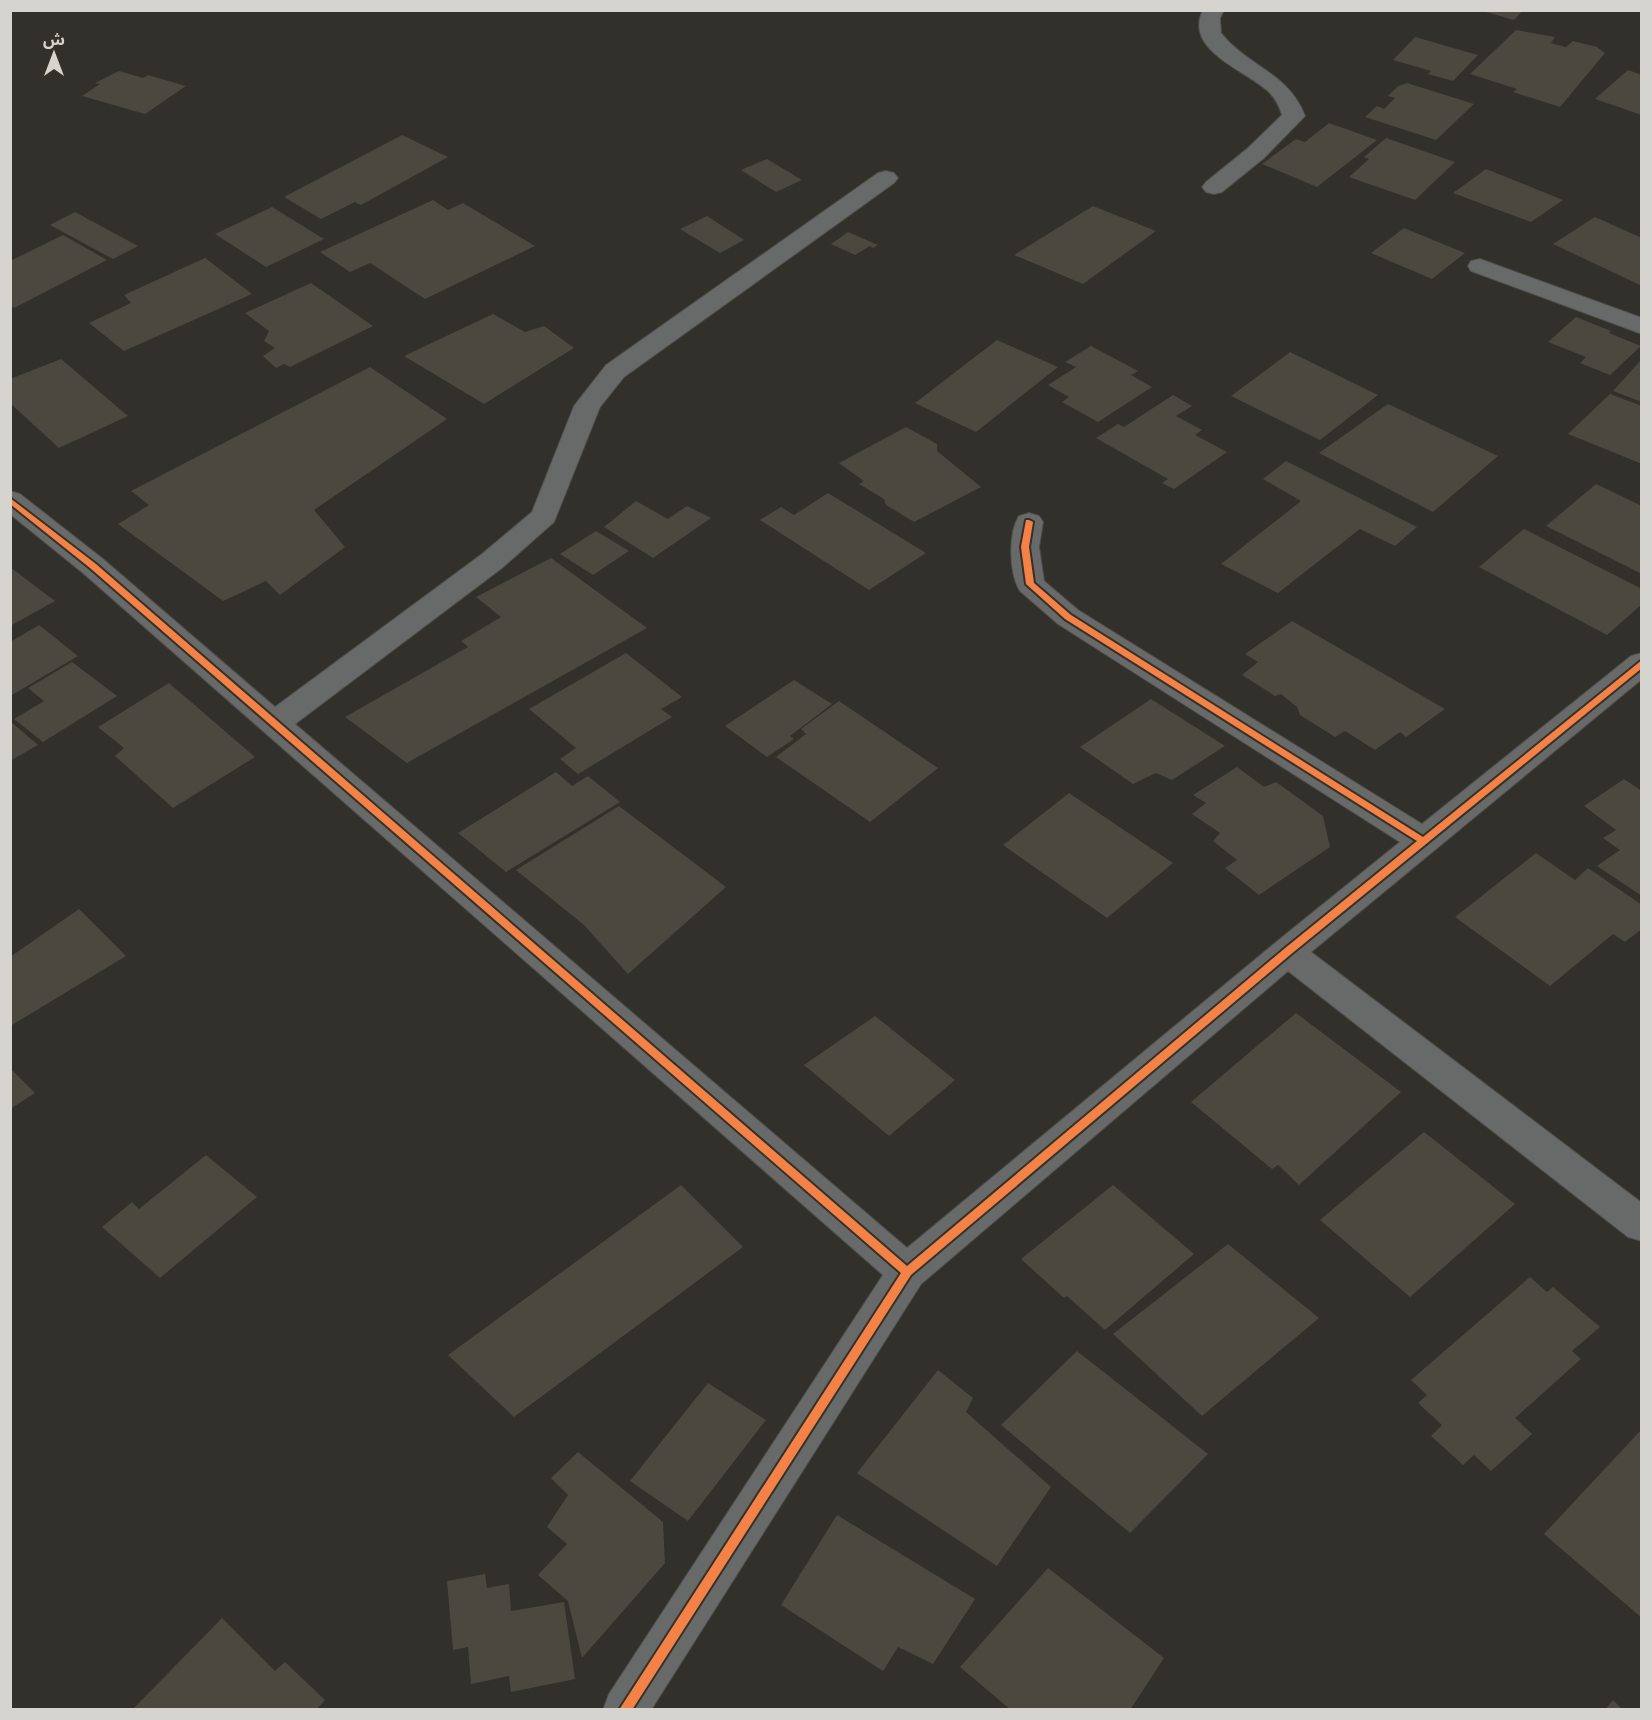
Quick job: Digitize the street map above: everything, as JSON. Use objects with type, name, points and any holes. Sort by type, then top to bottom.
[{"type":"street","points":[[1214,10],[1210,18],[1210,34],[1226,51],[1280,90],[1291,104],[1294,116],[1256,153],[1214,187]]},
{"type":"street","points":[[275,723],[492,561],[544,516],[587,406],[615,371],[886,178]]},
{"type":"street","points":[[1480,266],[1641,327]]},
{"type":"street","points":[[10,500],[93,566],[907,1272]]},
{"type":"street","points":[[1029,522],[1025,547],[1030,584],[1068,617],[1423,841]]},
{"type":"street","points":[[625,1710],[907,1272],[1287,952],[1641,663]]},
{"type":"street","points":[[1287,952],[1641,1225]]},
{"type":"building","points":[[1479,10],[1523,10],[1514,20]]},
{"type":"building","points":[[1516,30],[1555,37],[1551,43],[1566,47],[1573,41],[1597,47],[1605,53],[1560,107],[1513,92],[1517,89],[1470,74]]},
{"type":"building","points":[[1415,37],[1478,55],[1453,81],[1428,74],[1431,71],[1393,60]]},
{"type":"building","points":[[1628,70],[1642,75],[1642,115],[1595,99]]},
{"type":"building","points":[[119,71],[143,78],[148,75],[186,86],[145,114],[82,96],[100,84],[95,83]]},
{"type":"building","points":[[1407,83],[1474,104],[1436,140],[1365,117],[1377,106],[1384,109],[1395,98],[1388,96],[1398,86]]},
{"type":"building","points":[[1329,123],[1377,140],[1317,187],[1262,164],[1296,139],[1305,142]]},
{"type":"building","points":[[402,135],[448,157],[361,205],[355,202],[321,219],[284,197]]},
{"type":"building","points":[[1386,138],[1455,162],[1415,200],[1349,177],[1369,159],[1364,157]]},
{"type":"building","points":[[767,159],[802,180],[776,192],[741,170]]},
{"type":"building","points":[[1486,169],[1563,200],[1531,222],[1453,193]]},
{"type":"building","points":[[433,200],[448,210],[463,203],[535,246],[425,299],[370,263],[350,272],[320,252]]},
{"type":"building","points":[[1093,206],[1156,231],[1083,284],[1014,255]]},
{"type":"building","points":[[272,207],[324,239],[266,267],[215,234]]},
{"type":"building","points":[[75,212],[138,246],[113,259],[50,225]]},
{"type":"building","points":[[707,216],[744,240],[720,253],[680,229]]},
{"type":"building","points":[[1595,217],[1642,238],[1642,286],[1553,244]]},
{"type":"building","points":[[1404,228],[1465,253],[1432,279],[1371,253]]},
{"type":"building","points":[[848,232],[878,245],[873,248],[870,246],[855,255],[831,244]]},
{"type":"building","points":[[63,235],[107,260],[14,308],[10,305],[10,261]]},
{"type":"building","points":[[205,258],[252,294],[124,351],[89,323],[131,303],[124,295]]},
{"type":"building","points":[[311,283],[373,326],[290,367],[284,364],[276,368],[263,356],[275,348],[264,341],[269,331],[245,313]]},
{"type":"building","points":[[493,314],[525,332],[544,326],[574,348],[484,404],[404,356]]},
{"type":"building","points":[[1576,317],[1641,346],[1610,375],[1580,363],[1586,357],[1548,342]]},
{"type":"building","points":[[997,340],[1058,367],[976,432],[915,403]]},
{"type":"building","points":[[1091,346],[1138,371],[1131,375],[1152,387],[1098,422],[1062,402],[1069,397],[1048,385],[1076,367],[1065,362]]},
{"type":"building","points":[[1290,352],[1378,395],[1320,440],[1231,396]]},
{"type":"building","points":[[61,359],[128,416],[59,448],[10,403],[10,379]]},
{"type":"building","points":[[1642,359],[1642,402],[1613,391]]},
{"type":"building","points":[[370,367],[447,419],[314,510],[345,547],[280,595],[266,581],[223,601],[118,524],[149,505],[131,491]]},
{"type":"building","points":[[1610,394],[1642,406],[1642,464],[1568,434]]},
{"type":"building","points":[[1173,395],[1192,406],[1176,416],[1202,430],[1195,435],[1227,452],[1174,489],[1162,483],[1168,479],[1096,438],[1118,424],[1124,427]]},
{"type":"building","points":[[1388,404],[1498,456],[1433,512],[1319,453]]},
{"type":"building","points":[[906,427],[937,444],[937,451],[981,487],[914,522],[886,505],[884,499],[859,484],[864,481],[839,463]]},
{"type":"building","points":[[1286,461],[1417,527],[1395,546],[1360,529],[1278,593],[1221,564],[1301,501],[1263,479]]},
{"type":"building","points":[[1596,484],[1642,506],[1642,574],[1546,526]]},
{"type":"building","points":[[828,493],[926,553],[869,590],[760,520],[781,507],[794,515]]},
{"type":"building","points":[[636,501],[668,519],[687,506],[711,518],[653,558],[604,527]]},
{"type":"building","points":[[1524,529],[1642,589],[1642,604],[1607,635],[1479,567]]},
{"type":"building","points":[[596,531],[629,551],[593,575],[560,554]]},
{"type":"building","points":[[551,558],[647,628],[407,763],[345,717],[468,647],[461,641],[501,617],[476,597]]},
{"type":"building","points":[[10,567],[55,601],[10,626]]},
{"type":"building","points":[[1292,621],[1445,709],[1406,737],[1400,732],[1375,750],[1345,731],[1335,737],[1300,715],[1297,707],[1281,694],[1275,696],[1242,675],[1258,662],[1245,654]]},
{"type":"building","points":[[39,625],[78,656],[12,695],[10,642]]},
{"type":"building","points":[[626,653],[682,697],[661,709],[672,717],[578,774],[560,759],[576,748],[529,709]]},
{"type":"building","points":[[72,662],[117,696],[43,742],[14,719],[44,701],[28,688]]},
{"type":"building","points":[[794,680],[832,704],[790,736],[794,739],[767,757],[725,726]]},
{"type":"building","points":[[169,683],[255,757],[173,808],[115,756],[124,748],[98,727]]},
{"type":"building","points":[[1151,699],[1225,746],[1172,780],[1156,773],[1133,784],[1080,747]]},
{"type":"building","points":[[839,701],[938,768],[870,822],[776,757],[806,734],[801,729]]},
{"type":"building","points":[[10,721],[38,745],[10,761]]},
{"type":"building","points":[[1237,767],[1264,787],[1276,782],[1323,816],[1330,847],[1259,895],[1225,868],[1237,860],[1213,841],[1220,833],[1192,814],[1206,803],[1193,795]]},
{"type":"building","points":[[556,772],[572,786],[588,776],[620,802],[506,872],[458,833]]},
{"type":"building","points":[[1624,779],[1642,791],[1642,896],[1597,866],[1620,850],[1603,838],[1616,830],[1584,806]]},
{"type":"building","points":[[1069,793],[1173,863],[1107,918],[1003,845]]},
{"type":"building","points":[[619,806],[726,887],[628,974],[584,925],[516,870]]},
{"type":"building","points":[[1536,853],[1575,880],[1588,868],[1642,905],[1642,929],[1625,942],[1613,934],[1550,986],[1455,917]]},
{"type":"building","points":[[79,909],[126,956],[12,1025],[10,957]]},
{"type":"building","points":[[1296,1013],[1401,1092],[1299,1185],[1278,1165],[1272,1169],[1191,1102]]},
{"type":"building","points":[[875,1016],[955,1080],[889,1136],[804,1065]]},
{"type":"building","points":[[10,1068],[35,1093],[10,1109]]},
{"type":"building","points":[[1424,1132],[1515,1204],[1410,1297],[1320,1220]]},
{"type":"building","points":[[206,1155],[257,1197],[160,1278],[102,1227],[132,1202],[139,1209]]},
{"type":"building","points":[[681,1185],[743,1247],[514,1417],[448,1355]]},
{"type":"building","points":[[1113,1185],[1194,1254],[1105,1330],[1067,1296],[1064,1298],[1021,1259]]},
{"type":"building","points":[[1228,1244],[1319,1318],[1202,1416],[1113,1334]]},
{"type":"building","points":[[1530,1277],[1547,1292],[1553,1287],[1600,1327],[1572,1351],[1581,1359],[1515,1418],[1532,1434],[1491,1471],[1474,1455],[1463,1465],[1431,1436],[1442,1425],[1418,1403],[1427,1395],[1411,1380]]},
{"type":"building","points":[[1077,1351],[1208,1454],[1130,1533],[1001,1425]]},
{"type":"building","points":[[938,1370],[973,1398],[966,1412],[1051,1487],[997,1566],[857,1473]]},
{"type":"building","points":[[708,1383],[766,1420],[688,1521],[630,1481]]},
{"type":"building","points":[[1642,1429],[1642,1618],[1544,1534]]},
{"type":"building","points":[[578,1452],[663,1522],[665,1563],[582,1658],[568,1601],[538,1575],[567,1544],[547,1527],[568,1495],[551,1478]]},
{"type":"building","points":[[837,1515],[975,1599],[933,1664],[898,1647],[883,1671],[781,1605]]},
{"type":"building","points":[[1048,1568],[1164,1658],[1130,1710],[1011,1710],[960,1667]]},
{"type":"building","points":[[485,1574],[487,1588],[509,1584],[511,1611],[564,1602],[575,1679],[511,1692],[509,1676],[471,1684],[468,1647],[453,1650],[447,1581]]},
{"type":"building","points":[[222,1618],[275,1671],[285,1662],[325,1700],[316,1710],[132,1710]]},
{"type":"building","points":[[1613,1700],[1623,1710],[1605,1710]]},
{"type":"cycle path","points":[[10,500],[93,566],[907,1272]]},
{"type":"cycle path","points":[[1029,522],[1025,547],[1030,584],[1068,617],[1423,841]]},
{"type":"cycle path","points":[[625,1710],[907,1272],[1287,952],[1642,663]]}]
